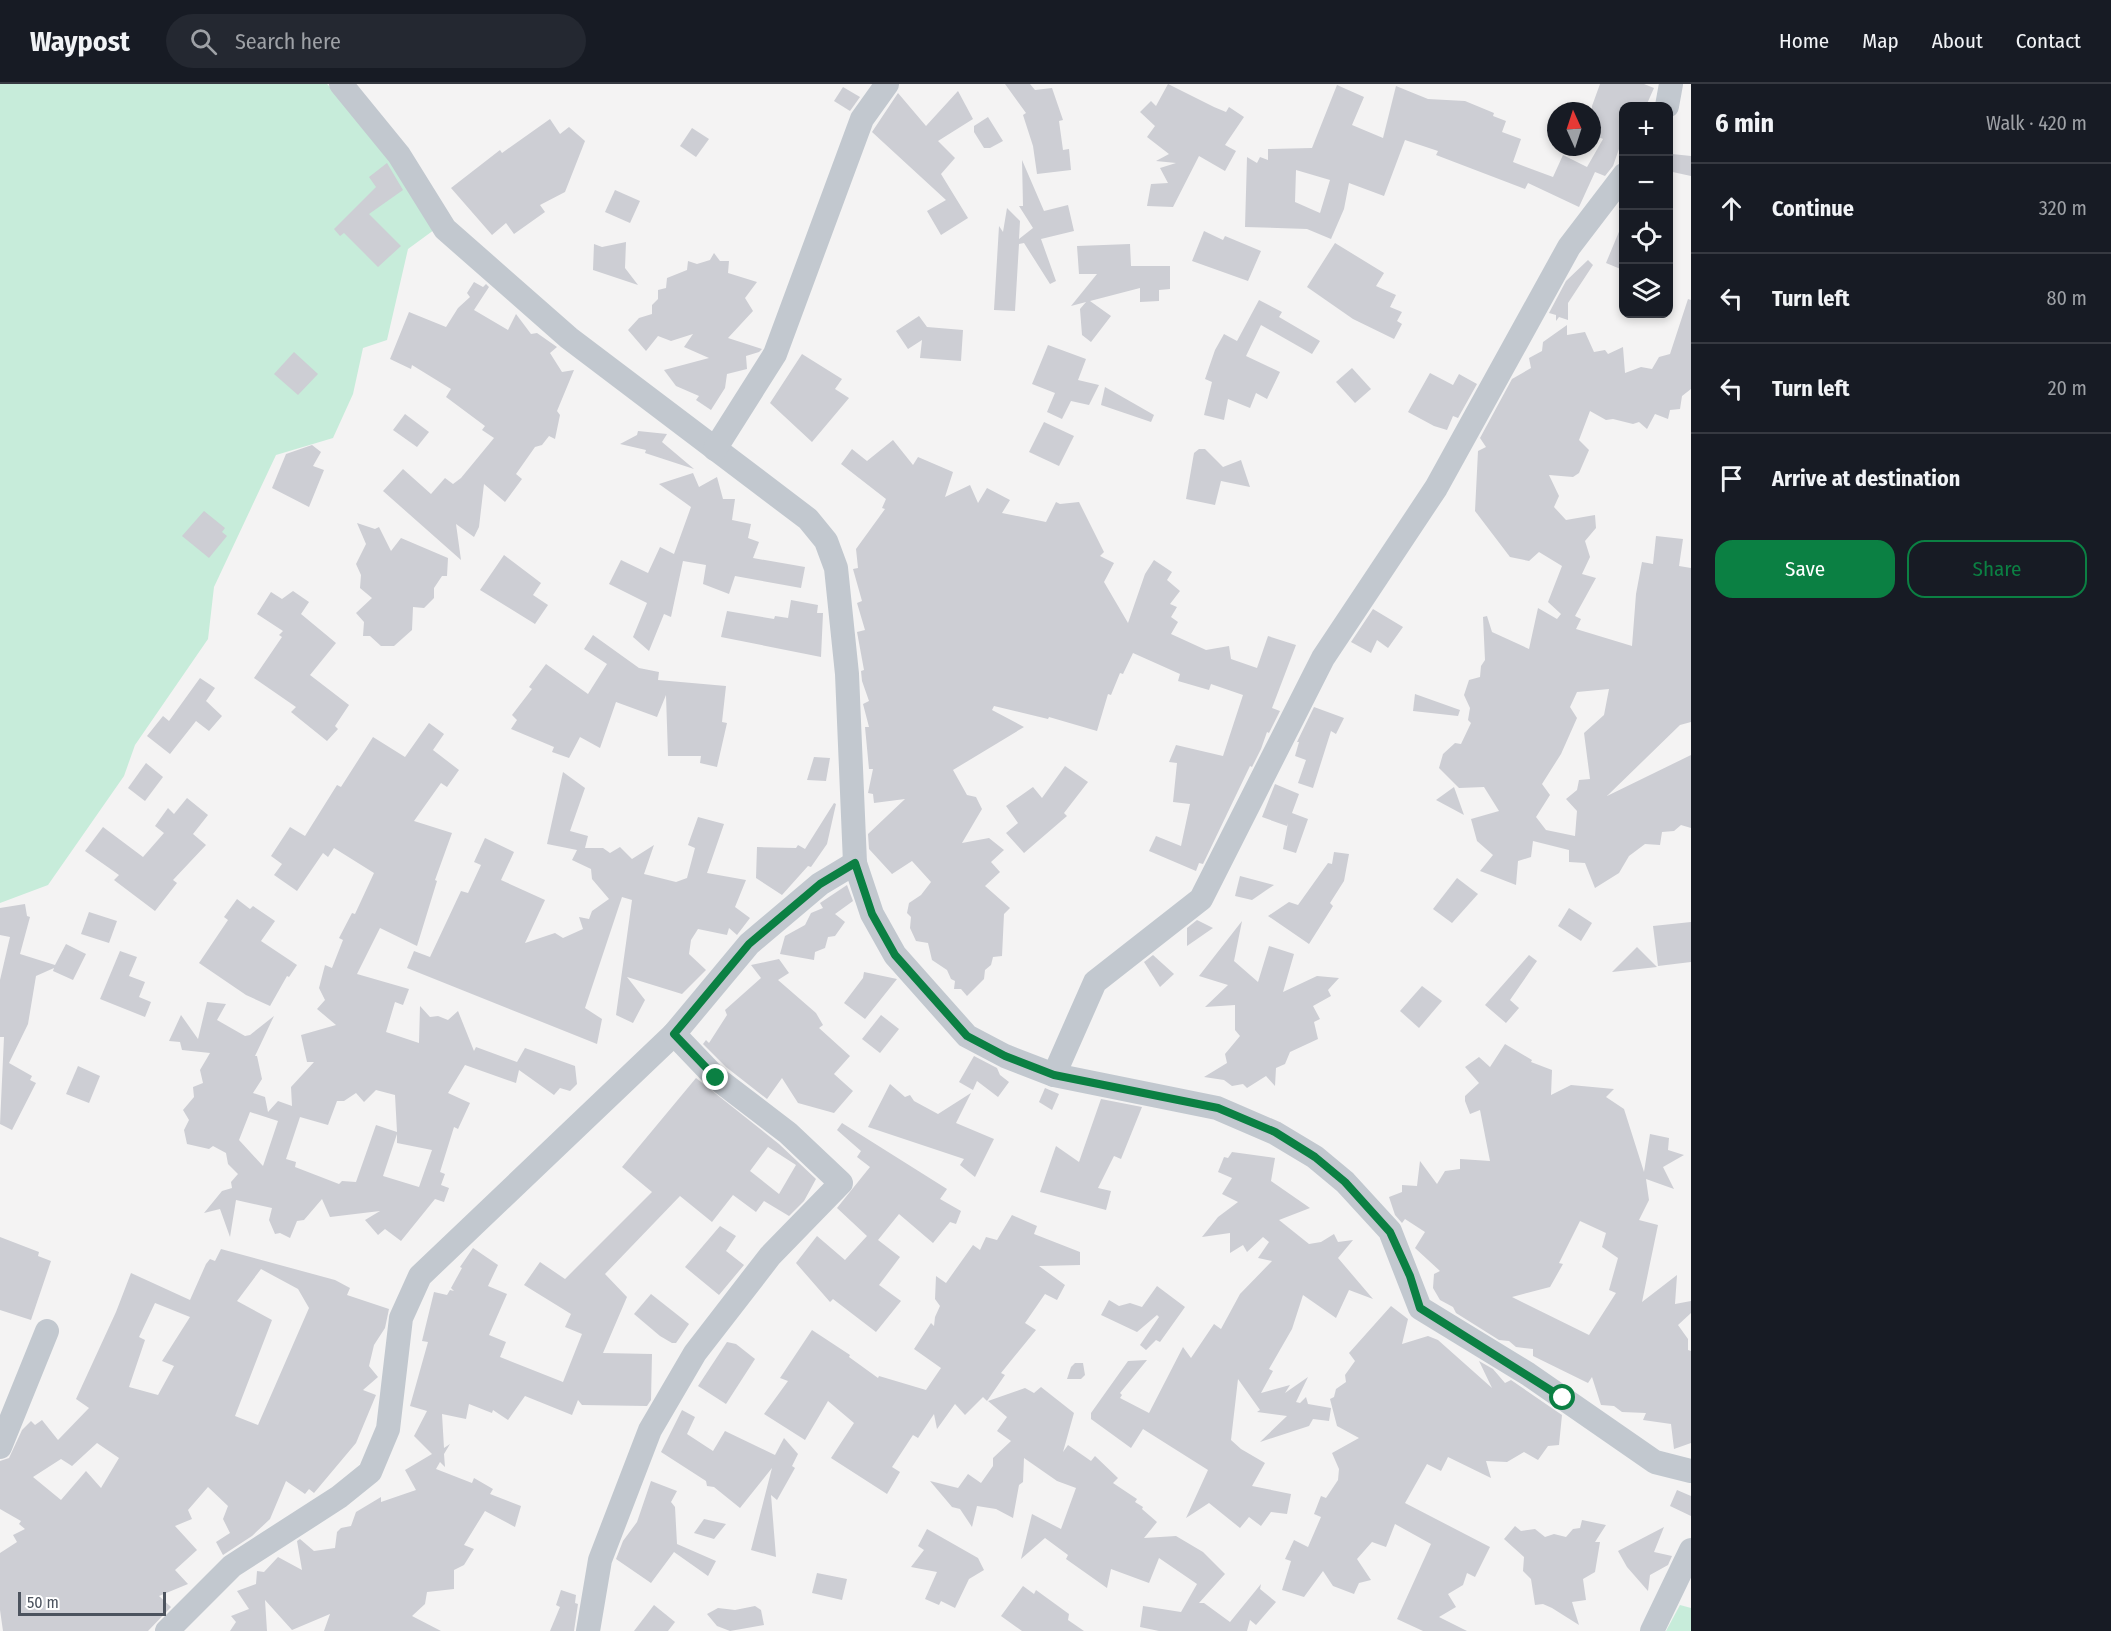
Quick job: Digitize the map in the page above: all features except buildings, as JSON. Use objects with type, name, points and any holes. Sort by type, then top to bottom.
[{"type":"street","points":[[341,84],[399,155],[445,229],[569,338],[808,519],[826,541],[836,568],[847,674],[855,863],[872,914],[895,955],[967,1036],[1005,1056],[1054,1075],[1218,1108],[1275,1132],[1315,1157],[1345,1182],[1390,1232],[1410,1276],[1420,1308],[1528,1374],[1655,1462],[1691,1472]]},
{"type":"street","points":[[715,449],[775,354],[862,119],[887,84]]},
{"type":"street","points":[[1668,102],[1671,84]]},
{"type":"street","points":[[1054,1075],[1095,982],[1201,899],[1323,658],[1436,488],[1569,247],[1619,180]]},
{"type":"street","points":[[167,1631],[232,1566],[339,1497],[370,1472],[388,1429],[401,1318],[420,1276],[674,1034],[749,944],[820,884],[855,863]]},
{"type":"street","points":[[588,1631],[600,1560],[651,1430],[695,1353],[763,1265],[841,1183],[788,1133],[716,1078],[674,1034]]},
{"type":"street","points":[[0,1447],[47,1331]]},
{"type":"street","points":[[1652,1631],[1691,1550]]},
{"type":"green space","points":[[0,84],[327,84],[390,149],[438,227],[408,249],[387,340],[363,348],[353,394],[333,438],[276,455],[214,587],[208,639],[135,745],[124,776],[48,885],[0,903]]},
{"type":"green space","points":[[1680,1605],[1691,1608],[1691,1631],[1666,1631]]},
{"type":"route","points":[[716,1078],[674,1034],[749,944],[820,884],[855,863],[872,914],[895,955],[967,1036],[1005,1056],[1054,1075],[1218,1108],[1275,1132],[1315,1157],[1345,1182],[1390,1232],[1410,1276],[1420,1308],[1563,1398]]}]
